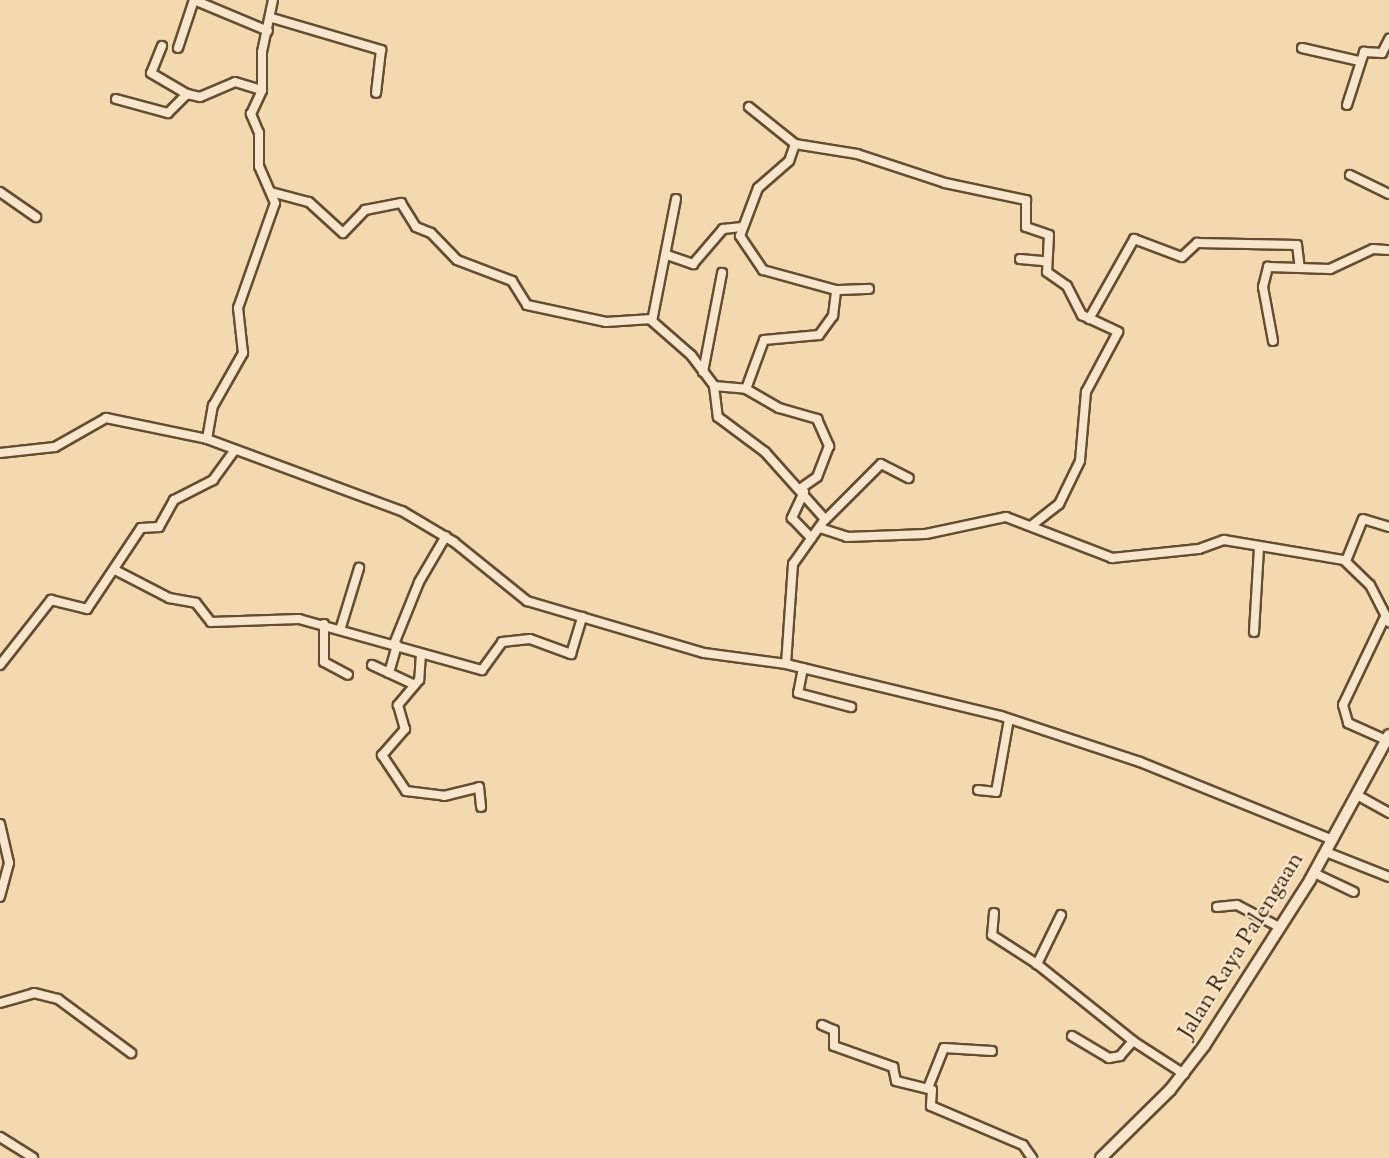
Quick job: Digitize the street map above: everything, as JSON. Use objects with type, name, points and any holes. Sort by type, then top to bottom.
[{"type":"street","points":[[178,48],[194,0],[268,31]]},
{"type":"street","points":[[207,439],[213,406],[243,353],[237,315],[275,203],[259,166],[259,133],[251,118],[262,90],[273,0]]},
{"type":"street","points":[[272,18],[381,50],[376,93]]},
{"type":"street","points":[[1347,105],[1359,61],[1367,50],[1382,53],[1389,39]]},
{"type":"street","points":[[162,46],[151,73],[187,94],[200,97],[236,82],[262,90]]},
{"type":"street","points":[[1302,48],[1359,61]]},
{"type":"street","points":[[116,99],[170,113],[187,94]]},
{"type":"street","points":[[750,107],[795,144],[858,154],[945,183],[1026,200],[1026,227],[1049,235],[1045,261],[1047,272],[1064,284],[1076,308],[1089,319],[1118,333],[1086,392],[1080,461],[1059,504],[1034,524]]},
{"type":"street","points":[[795,144],[789,161],[760,184],[742,227],[741,239],[762,270],[836,290],[869,289]]},
{"type":"street","points":[[1350,175],[1389,194]]},
{"type":"street","points":[[0,192],[36,217]]},
{"type":"street","points":[[271,192],[309,202],[342,233],[365,210],[401,203],[416,227],[431,233],[458,260],[512,281],[526,305],[606,322],[652,319],[691,355],[703,376],[714,386],[746,389],[779,408],[809,413],[827,433],[829,449],[817,477],[802,491],[792,518],[811,538]]},
{"type":"street","points":[[652,319],[668,255],[675,198]]},
{"type":"street","points":[[668,255],[693,264],[723,229],[742,227]]},
{"type":"street","points":[[1089,319],[1134,239],[1182,257],[1197,243],[1298,245],[1300,268]]},
{"type":"street","points":[[1273,341],[1263,287],[1268,267],[1330,269],[1373,249],[1389,250]]},
{"type":"street","points":[[1020,259],[1045,261]]},
{"type":"street","points":[[703,376],[704,345],[722,273]]},
{"type":"street","points":[[746,389],[764,340],[819,335],[833,316],[836,290]]},
{"type":"street","points":[[714,386],[718,417],[765,452],[802,491],[823,524],[840,536],[932,534],[998,516],[1034,524],[1112,558],[1199,549],[1224,540],[1259,549],[1346,561],[1370,585],[1386,621],[1343,705],[1348,723],[1388,738]]},
{"type":"street","points":[[0,453],[55,447],[106,418],[207,439],[234,451],[381,502],[446,536],[515,595],[704,653],[786,664],[1009,719],[1140,762],[1333,840]]},
{"type":"street","points":[[0,665],[49,602],[85,610],[115,570],[141,528],[159,527],[174,500],[213,480],[234,451]]},
{"type":"street","points":[[786,664],[793,564],[823,524],[881,464],[909,478]]},
{"type":"street","points":[[1346,561],[1363,519],[1389,527]]},
{"type":"street","points":[[389,673],[396,644],[418,582],[446,536]]},
{"type":"street","points":[[1254,632],[1259,549]]},
{"type":"street","points":[[341,627],[359,568]]},
{"type":"street","points":[[115,570],[169,598],[196,603],[211,622],[251,624],[263,616],[341,627],[421,654],[482,670],[502,642],[530,639],[571,654],[582,617]]},
{"type":"street","points":[[324,624],[324,662],[348,675]]},
{"type":"street","points":[[421,654],[415,684],[398,705],[405,729],[382,751],[396,782],[406,791],[438,797],[479,787],[480,807]]},
{"type":"street","points":[[372,665],[415,684]]},
{"type":"street","points":[[803,668],[798,693],[851,707]]},
{"type":"street","points":[[978,790],[997,789],[1009,719]]},
{"type":"street","name":"Jalan Raya Palengaan","points":[[1101,1158],[1184,1074],[1312,876],[1388,738]]},
{"type":"street","points":[[1357,795],[1389,813]]},
{"type":"street","points":[[0,824],[9,863],[0,897]]},
{"type":"street","points":[[1326,852],[1389,877]]},
{"type":"street","points":[[1312,876],[1354,892]]},
{"type":"street","points":[[1217,907],[1237,905],[1279,927]]},
{"type":"street","points":[[994,913],[992,935],[1037,964],[1133,1041],[1184,1074]]},
{"type":"street","points":[[1037,964],[1061,915]]},
{"type":"street","points":[[0,1003],[34,993],[58,999],[131,1053]]},
{"type":"street","points":[[822,1024],[834,1030],[834,1046],[893,1067],[899,1083],[928,1088]]},
{"type":"street","points":[[1072,1036],[1109,1058],[1120,1056],[1133,1041]]},
{"type":"street","points":[[992,1051],[944,1048],[928,1088],[932,1106],[1023,1145],[1032,1158]]},
{"type":"street","points":[[0,1137],[33,1158]]}]
